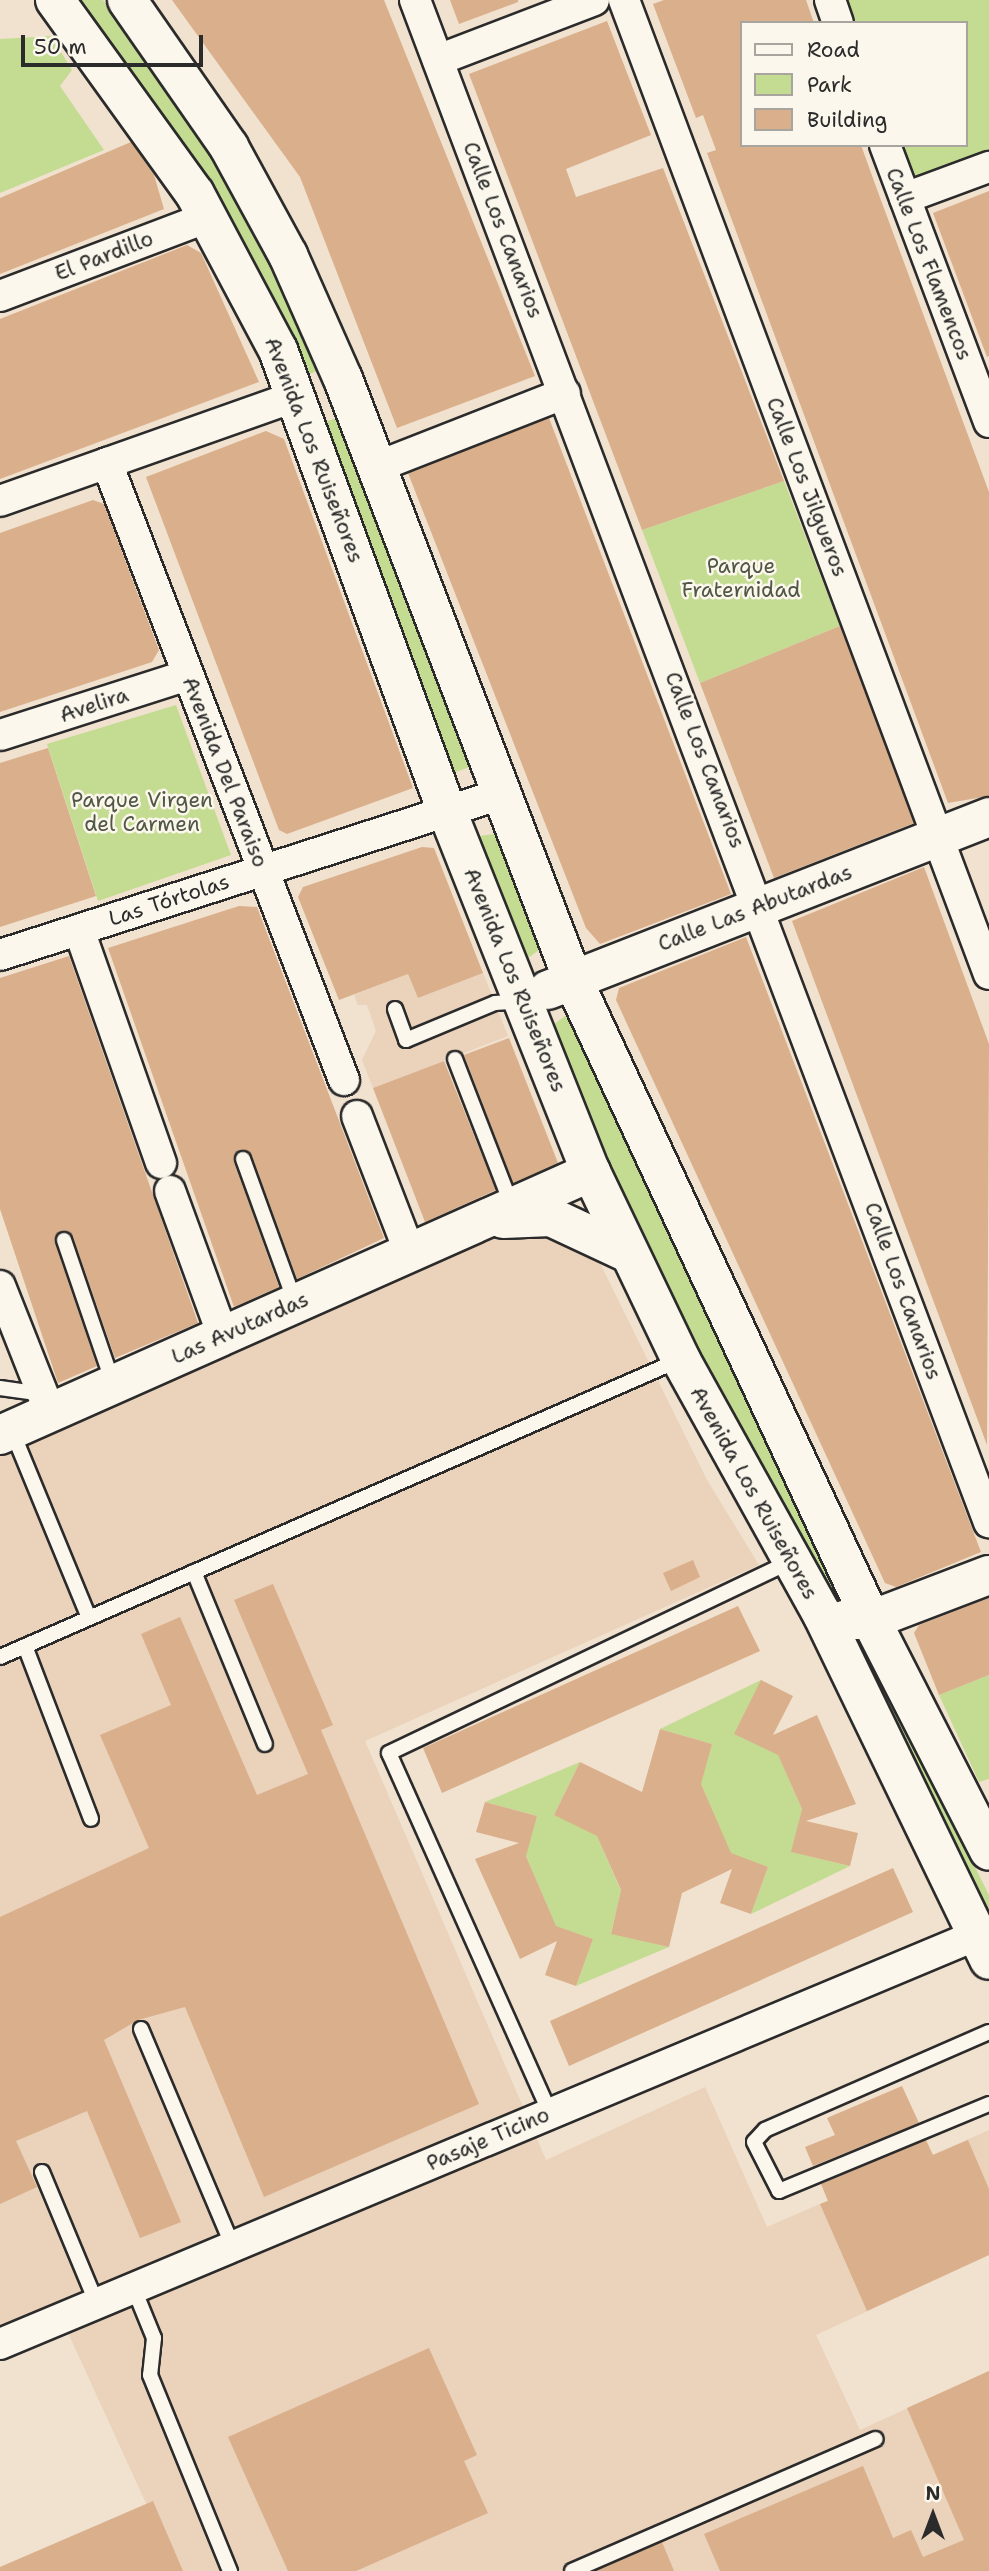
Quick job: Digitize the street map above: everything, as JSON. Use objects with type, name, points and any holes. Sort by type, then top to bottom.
[{"type":"main road","name":"Avenida Los Ruiseñores","points":[[55,0],[208,217],[297,396],[447,811],[591,1172],[681,1360],[790,1562],[822,1614],[983,1947]]},
{"type":"main road","name":"Avenida Los Ruiseñores","points":[[127,0],[229,147],[288,255],[374,468],[498,795],[573,980],[871,1620],[968,1818],[989,1870]]},
{"type":"main road","name":"Calle Las Abutardas","points":[[522,1001],[989,817]]},
{"type":"main road","name":"Las Avutardas","points":[[6,1432],[46,1404],[114,1384],[591,1172]]},
{"type":"main road","name":"Las Avutardas","points":[[497,1215],[551,1217],[628,1253]]},
{"type":"main road","points":[[822,1614],[871,1620],[989,1575]]},
{"type":"main road","name":"Avenida Los Ruiseñores","points":[[968,1818],[989,1851]]},
{"type":"street","name":"Calle Los Canarios","points":[[415,0],[761,906],[989,1522]]},
{"type":"street","points":[[438,60],[594,0]]},
{"type":"street","name":"Calle Los Jilgueros","points":[[624,0],[989,974]]},
{"type":"street","points":[[830,0],[837,21]]},
{"type":"street","name":"Calle Los Flamencos","points":[[886,147],[982,382],[989,422]]},
{"type":"street","points":[[905,198],[989,167]]},
{"type":"street","name":"El Pardillo","points":[[0,296],[208,217]]},
{"type":"street","points":[[374,468],[565,393]]},
{"type":"street","points":[[0,501],[297,396]]},
{"type":"street","name":"Avenida Del Paraiso","points":[[107,463],[344,1080]]},
{"type":"street","name":"Avelira","points":[[0,735],[188,675]]},
{"type":"street","name":"Las Tórtolas","points":[[0,955],[498,795]]},
{"type":"street","points":[[79,930],[161,1163]]},
{"type":"street","points":[[357,1115],[410,1253]]},
{"type":"street","points":[[170,1191],[223,1336]]},
{"type":"street","points":[[0,1286],[46,1404]]},
{"type":"street","name":"Pasaje Ticino","points":[[0,2344],[550,2113],[983,1947]]},
{"type":"lane","points":[[395,1009],[406,1041],[495,1003],[522,1001]]},
{"type":"lane","points":[[455,1059],[497,1215]]},
{"type":"lane","points":[[243,1160],[296,1303]]},
{"type":"lane","points":[[64,1240],[114,1384]]},
{"type":"lane","points":[[0,1657],[681,1360]]},
{"type":"lane","points":[[0,1388],[46,1404]]},
{"type":"lane","points":[[6,1432],[89,1618]]},
{"type":"lane","points":[[550,2113],[389,1753],[790,1562]]},
{"type":"lane","points":[[194,1572],[265,1744]]},
{"type":"lane","points":[[25,1646],[91,1819]]},
{"type":"lane","points":[[141,2029],[233,2247]]},
{"type":"lane","points":[[989,2032],[765,2130],[754,2142],[779,2191],[989,2104]]},
{"type":"lane","points":[[42,2172],[97,2304]]},
{"type":"lane","points":[[134,2289],[154,2338],[150,2375],[230,2571]]},
{"type":"lane","points":[[572,2571],[875,2438]]},
{"type":"shaded area","points":[[483,973],[508,1036],[373,1088],[362,1060],[376,1031],[367,1005],[358,1005],[354,995],[408,974],[418,998]]},
{"type":"shaded area","points":[[528,1234],[594,1251],[707,1480],[759,1565],[365,1741],[546,2160],[705,2087],[767,2227],[989,2130],[989,2255],[816,2335],[860,2430],[989,2371],[989,2571],[177,2571],[64,2324],[0,2351],[0,1452],[479,1238]]},
{"type":"green space","points":[[73,0],[103,0],[220,168],[269,251],[324,369],[303,376]]},
{"type":"green space","points":[[841,0],[989,0],[989,155],[912,184],[898,147],[968,147],[968,21],[848,21]]},
{"type":"green space","points":[[51,36],[72,70],[60,86],[104,150],[0,193],[0,39]]},
{"type":"green space","points":[[337,418],[470,767],[447,775],[318,424]]},
{"type":"green space","name":"Parque Fraternidad","points":[[784,481],[840,626],[700,683],[642,530]]},
{"type":"green space","name":"Parque Virgen del Carmen","points":[[176,705],[231,855],[98,901],[47,744]]},
{"type":"green space","points":[[495,834],[542,948],[525,960],[473,843],[478,836]]},
{"type":"green space","points":[[569,1013],[859,1613],[841,1608],[737,1432],[647,1251],[546,1030]]},
{"type":"green space","points":[[848,1630],[857,1631],[989,1895],[989,1929]]},
{"type":"green space","points":[[989,1675],[989,1779],[979,1782],[939,1695]]},
{"type":"green space","points":[[761,1680],[776,1750],[802,1809],[792,1852],[850,1866],[751,1914],[768,1867],[731,1855],[698,1777],[712,1744],[660,1729]]},
{"type":"green space","points":[[580,1762],[554,1815],[595,1831],[621,1891],[611,1933],[669,1947],[576,1986],[593,1939],[556,1927],[524,1851],[537,1816],[485,1802]]},
{"type":"building","points":[[172,0],[384,0],[535,376],[397,428],[300,177]]},
{"type":"building","points":[[450,0],[518,0],[518,2],[459,24]]},
{"type":"building","points":[[664,0],[806,0],[813,21],[740,21],[740,147],[862,147],[989,492],[989,796],[948,803],[707,153],[716,150],[703,115],[696,118],[653,4]]},
{"type":"building","points":[[607,21],[651,135],[566,169],[576,197],[663,168],[784,481],[642,530],[469,74]]},
{"type":"building","points":[[131,142],[154,175],[164,209],[0,274],[0,198]]},
{"type":"building","points":[[989,191],[989,356],[987,357],[933,213]]},
{"type":"building","points":[[187,245],[201,253],[259,382],[0,479],[0,319]]},
{"type":"building","points":[[549,418],[731,894],[600,944],[586,928],[408,473]]},
{"type":"building","points":[[266,431],[284,439],[413,788],[287,834],[279,830],[146,477]]},
{"type":"building","points":[[93,500],[104,504],[159,650],[152,662],[0,712],[0,533]]},
{"type":"building","points":[[840,626],[914,823],[774,878],[700,683]]},
{"type":"building","points":[[48,748],[96,896],[0,927],[0,763]]},
{"type":"building","points":[[422,847],[434,848],[483,973],[418,998],[408,974],[339,1000],[298,897],[303,887]]},
{"type":"building","points":[[924,867],[989,1044],[987,1445],[792,921]]},
{"type":"building","points":[[239,906],[257,907],[384,1238],[297,1279],[252,1156],[239,1150],[234,1162],[279,1287],[234,1307],[108,948]]},
{"type":"building","points":[[746,937],[981,1552],[896,1587],[885,1583],[616,1000],[619,988]]},
{"type":"building","points":[[69,956],[198,1323],[115,1358],[73,1237],[60,1231],[55,1243],[97,1366],[58,1383],[0,1209],[0,978]]},
{"type":"building","points":[[509,1038],[558,1163],[513,1183],[464,1055]]},
{"type":"building","points":[[444,1061],[496,1190],[425,1222],[373,1088]]},
{"type":"building","points":[[693,1560],[700,1577],[671,1591],[663,1573]]},
{"type":"building","points":[[273,1584],[333,1725],[321,1730],[479,2104],[264,2197],[185,2007],[138,2020],[104,2040],[181,2222],[140,2238],[87,2111],[16,2141],[37,2187],[0,2204],[0,1917],[149,1848],[100,1735],[171,1705],[141,1634],[180,1617],[257,1795],[308,1774],[234,1600]]},
{"type":"building","points":[[989,1598],[989,1675],[939,1695],[914,1633],[919,1625]]},
{"type":"building","points":[[738,1606],[760,1651],[442,1793],[423,1748]]},
{"type":"building","points":[[761,1680],[793,1696],[773,1735],[817,1715],[856,1804],[806,1821],[858,1833],[850,1866],[791,1852],[802,1809],[778,1755],[734,1734]]},
{"type":"building","points":[[660,1729],[712,1744],[701,1784],[731,1853],[768,1867],[751,1914],[720,1903],[732,1869],[682,1893],[669,1947],[611,1934],[621,1890],[597,1836],[554,1815],[580,1762],[642,1792]]},
{"type":"building","points":[[485,1802],[537,1816],[526,1856],[556,1926],[593,1939],[576,1986],[545,1975],[557,1941],[520,1959],[475,1859],[519,1843],[476,1832]]},
{"type":"building","points":[[893,1868],[913,1912],[569,2066],[550,2021]]},
{"type":"building","points":[[902,2086],[919,2123],[813,2166],[805,2147],[835,2135],[827,2118]]},
{"type":"building","points":[[926,2140],[933,2155],[968,2140],[989,2189],[989,2255],[867,2311],[820,2204],[828,2201],[821,2184]]},
{"type":"building","points":[[429,2348],[477,2455],[464,2461],[488,2513],[356,2571],[288,2571],[228,2437]]},
{"type":"building","points":[[989,2371],[989,2571],[720,2571],[704,2534],[863,2466],[893,2538],[911,2530],[923,2557],[964,2540],[907,2408]]},
{"type":"building","points":[[153,2501],[183,2571],[0,2571],[0,2567]]},
{"type":"building","points":[[662,2542],[674,2571],[596,2571]]}]
